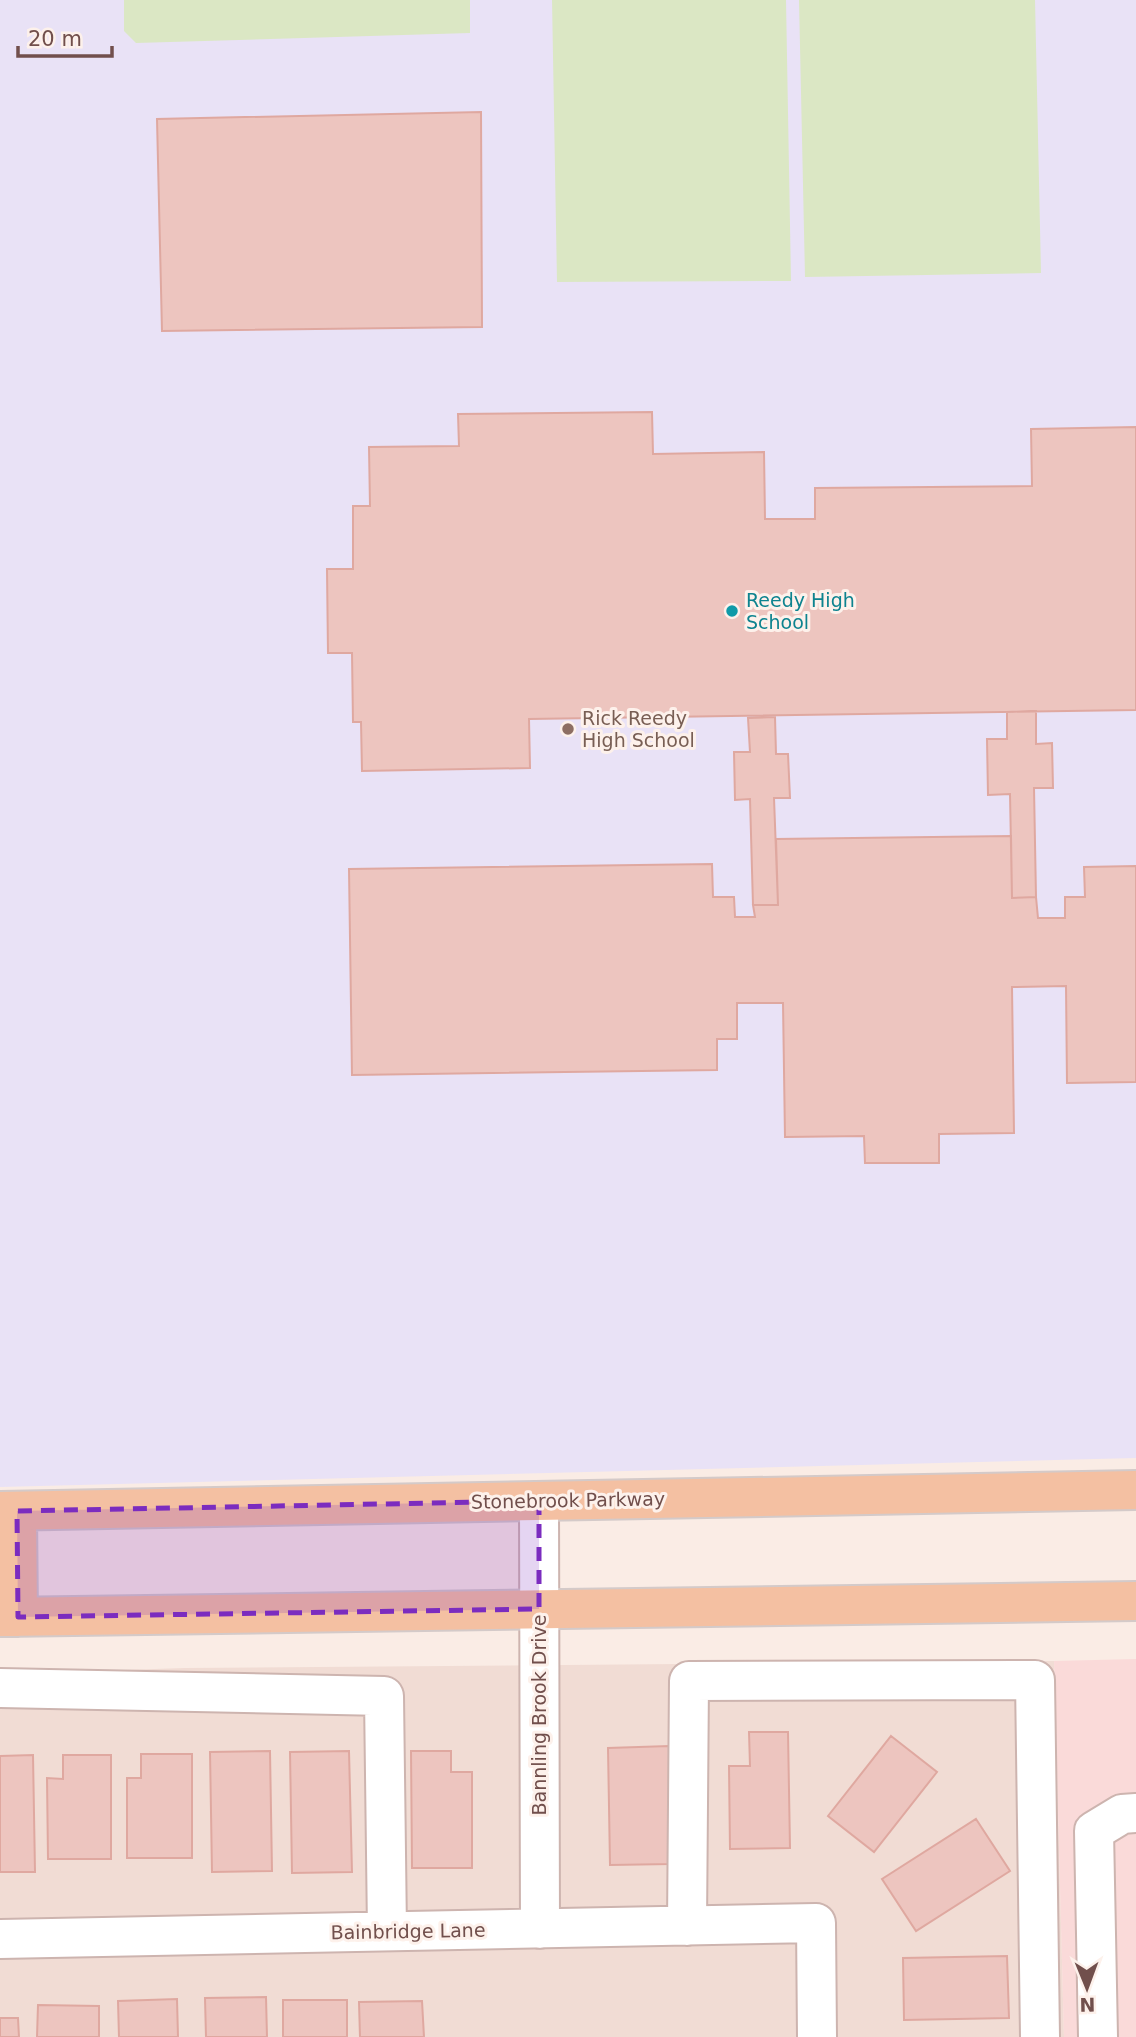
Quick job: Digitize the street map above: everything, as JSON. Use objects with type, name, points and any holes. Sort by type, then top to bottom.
[{"type":"main road","name":"Stonebrook Parkway","points":[[8,1511],[1136,1490]]},
{"type":"main road","points":[[8,1511],[9,1617],[1136,1601]]},
{"type":"street","name":"Bannling Brook Drive","points":[[539,1501],[540,1929]]},
{"type":"street","points":[[688,1926],[689,1681],[1035,1680],[1041,2037]]},
{"type":"street","points":[[0,1688],[384,1696],[387,1931]]},
{"type":"street","points":[[1098,2037],[1094,1831],[1122,1814],[1136,1813]]},
{"type":"street","name":"Bainbridge Lane","points":[[0,1939],[816,1923],[817,2037]]},
{"type":"highlighted area","points":[[539,1501],[539,1609],[18,1617],[17,1511]]},
{"type":"shaded area","name":"Rick Reedy High School","points":[[0,0],[1136,0],[1136,1458],[0,1487]]},
{"type":"shaded area","points":[[1136,1659],[1136,2037],[1064,2037],[1054,1661]]},
{"type":"shaded area","points":[[1054,1661],[1064,2037],[0,2037],[0,1674],[185,1668]]},
{"type":"green space","points":[[124,0],[470,0],[470,33],[136,43],[124,31]]},
{"type":"green space","points":[[552,0],[786,0],[791,281],[557,282]]},
{"type":"green space","points":[[799,0],[1035,0],[1041,273],[805,277]]},
{"type":"building","points":[[481,112],[482,327],[162,331],[157,119]]},
{"type":"building","name":"Reedy High School","points":[[652,412],[653,454],[764,452],[765,519],[815,519],[815,488],[1032,486],[1031,429],[1136,427],[1136,710],[529,719],[530,768],[362,771],[361,722],[353,722],[352,653],[328,653],[327,569],[353,569],[353,506],[370,506],[369,447],[459,446],[458,414]]},
{"type":"building","points":[[1036,711],[1036,744],[1052,743],[1053,788],[1034,788],[1036,897],[1012,898],[1010,794],[988,795],[987,739],[1007,739],[1007,712]]},
{"type":"building","points":[[775,717],[776,754],[788,754],[790,798],[774,798],[778,905],[753,905],[750,799],[735,800],[734,752],[750,752],[748,718]]},
{"type":"building","points":[[1011,836],[1012,898],[1036,897],[1038,918],[1065,918],[1065,897],[1085,897],[1084,867],[1136,866],[1136,1082],[1067,1083],[1066,986],[1012,987],[1014,1133],[939,1134],[939,1163],[865,1163],[864,1136],[785,1137],[783,1003],[737,1003],[737,1039],[717,1039],[717,1070],[352,1075],[349,869],[712,864],[713,897],[734,897],[735,917],[755,917],[753,905],[778,905],[776,839]]},
{"type":"building","points":[[749,1732],[788,1732],[790,1848],[730,1849],[729,1766],[750,1766]]},
{"type":"building","points":[[891,1736],[937,1772],[874,1852],[828,1816]]},
{"type":"building","points":[[669,1746],[671,1864],[610,1865],[608,1748]]},
{"type":"building","points":[[270,1751],[272,1871],[212,1872],[210,1752]]},
{"type":"building","points":[[349,1751],[352,1872],[292,1873],[290,1752]]},
{"type":"building","points":[[411,1751],[451,1751],[451,1772],[472,1772],[472,1868],[412,1868]]},
{"type":"building","points":[[141,1754],[192,1754],[192,1858],[127,1858],[127,1778],[141,1778]]},
{"type":"building","points":[[33,1755],[35,1872],[0,1872],[0,1756]]},
{"type":"building","points":[[63,1755],[111,1755],[111,1859],[48,1859],[47,1778],[63,1779]]},
{"type":"building","points":[[976,1819],[1010,1871],[916,1931],[882,1879]]},
{"type":"building","points":[[1007,1956],[1009,2018],[904,2020],[903,1958]]},
{"type":"building","points":[[266,1997],[267,2037],[206,2037],[205,1998]]},
{"type":"building","points":[[177,1999],[178,2037],[119,2037],[118,2001]]},
{"type":"building","points":[[283,2000],[347,2000],[347,2037],[283,2037]]},
{"type":"building","points":[[422,2001],[424,2037],[360,2037],[359,2002]]},
{"type":"building","points":[[38,2005],[99,2006],[99,2037],[37,2037]]},
{"type":"building","points":[[0,2018],[18,2018],[19,2037],[0,2037]]},
{"type":"place","name":"Reedy High School","points":[[732,611]]},
{"type":"place","name":"Rick Reedy High School","points":[[568,729]]}]
